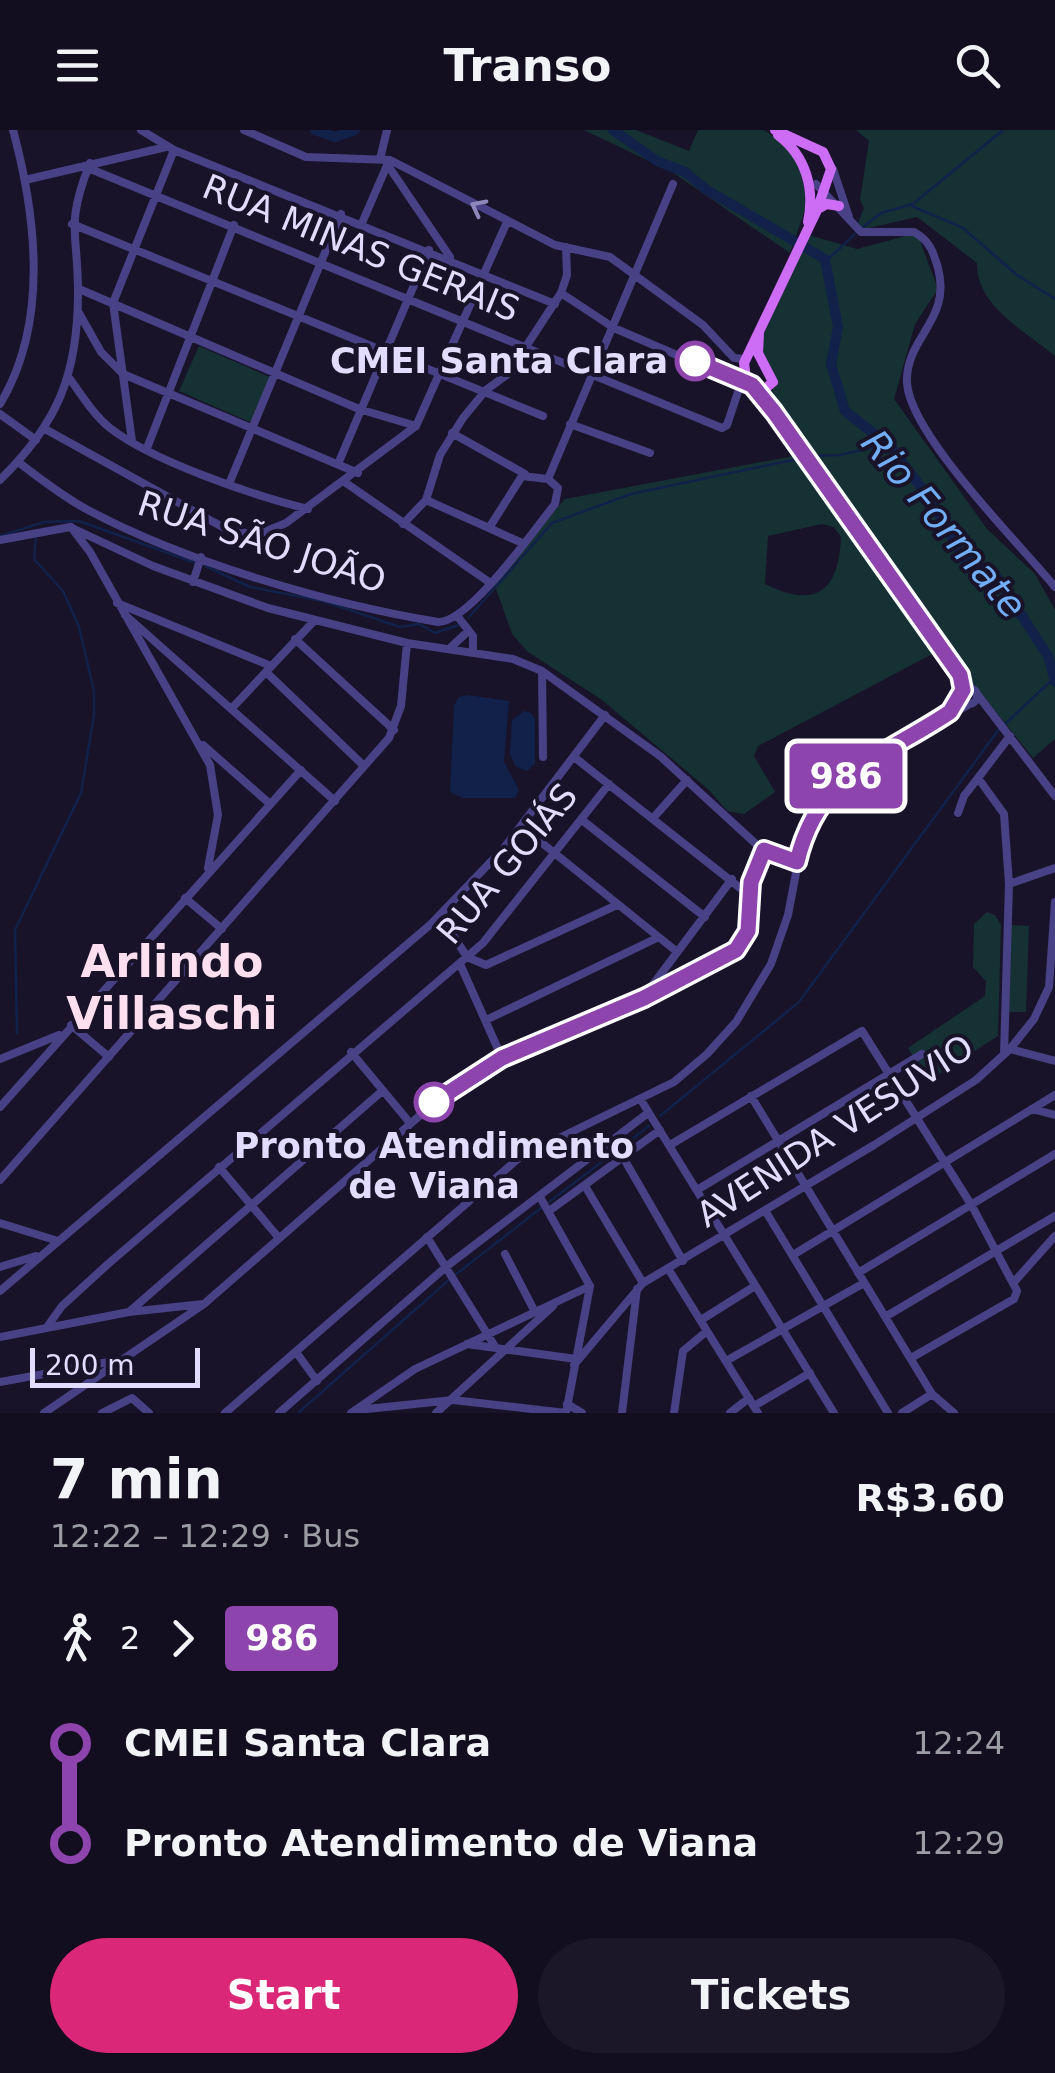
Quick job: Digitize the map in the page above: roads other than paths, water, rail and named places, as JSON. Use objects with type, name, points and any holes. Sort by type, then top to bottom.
[{"type":"main road","points":[[773,130],[819,149],[830,160],[830,176],[816,184],[806,228]]},
{"type":"main road","points":[[773,130],[786,141],[816,184],[817,210]]},
{"type":"main road","points":[[802,162],[807,152],[819,149]]},
{"type":"main road","points":[[759,332],[762,360],[773,382],[749,383],[746,359],[806,228],[817,210],[827,204],[839,206]]},
{"type":"main road","points":[[746,359],[762,360]]},
{"type":"street","points":[[0,404],[21,366],[30,324],[34,271],[25,180],[13,130]]},
{"type":"street","points":[[141,130],[170,148],[341,214],[555,304]]},
{"type":"street","points":[[244,130],[306,156],[385,161],[506,222],[569,248],[610,257],[712,333],[734,358],[746,359]]},
{"type":"street","points":[[362,223],[385,161],[387,130]]},
{"type":"street","points":[[25,180],[170,148]]},
{"type":"street","points":[[132,441],[113,303],[170,148]]},
{"type":"street","points":[[830,160],[849,217]]},
{"type":"street","points":[[385,161],[453,261]]},
{"type":"street","points":[[0,480],[45,429],[70,380],[78,310],[72,224],[89,166]]},
{"type":"street","name":"RUA MINAS GERAIS","points":[[89,166],[722,428],[749,383]]},
{"type":"street","points":[[548,479],[673,184]]},
{"type":"street","points":[[816,184],[861,232],[914,232],[932,248],[943,299],[909,365],[907,385],[913,406],[978,500],[1055,587]]},
{"type":"street","points":[[229,484],[341,214]]},
{"type":"street","points":[[45,429],[238,533],[270,532],[346,483],[416,426],[506,222]]},
{"type":"street","points":[[72,224],[299,320],[486,390],[542,416]]},
{"type":"street","points":[[147,448],[234,226]]},
{"type":"street","points":[[403,524],[426,500],[440,455],[452,433],[486,390],[515,372],[527,345],[565,296],[569,248]]},
{"type":"street","points":[[338,464],[406,296],[429,250]]},
{"type":"street","points":[[78,290],[359,409],[416,426]]},
{"type":"street","points":[[565,296],[614,328],[749,383],[774,412],[960,675],[968,697],[992,714],[1055,796]]},
{"type":"street","points":[[78,310],[101,352],[123,374],[358,473]]},
{"type":"street","points":[[70,380],[102,420],[132,441],[229,484],[308,509]]},
{"type":"street","points":[[773,382],[774,412]]},
{"type":"street","points":[[0,414],[36,440]]},
{"type":"street","points":[[570,424],[650,453]]},
{"type":"street","points":[[452,433],[525,474],[548,479],[558,488],[558,498],[458,617],[473,652]]},
{"type":"street","name":"RUA SÃO JOÃO","points":[[18,462],[90,512],[201,556],[396,615],[446,622],[458,617]]},
{"type":"street","points":[[488,528],[525,474]]},
{"type":"street","points":[[346,483],[490,582]]},
{"type":"street","points":[[426,500],[522,543]]},
{"type":"street","points":[[75,528],[196,738],[217,790],[217,837],[206,872]]},
{"type":"street","points":[[0,540],[75,528],[193,582],[314,621],[407,643],[495,656],[542,671],[688,780],[764,850],[797,862]]},
{"type":"street","points":[[90,552],[98,539]]},
{"type":"street","points":[[193,582],[201,556]]},
{"type":"street","points":[[119,608],[268,669],[364,766]]},
{"type":"street","points":[[138,632],[150,618]]},
{"type":"street","points":[[233,708],[314,621]]},
{"type":"street","points":[[138,632],[233,708],[335,801]]},
{"type":"street","points":[[449,648],[468,633]]},
{"type":"street","points":[[462,650],[468,633]]},
{"type":"street","points":[[468,633],[495,656]]},
{"type":"street","points":[[296,639],[394,730]]},
{"type":"street","points":[[0,1180],[394,730],[407,643]]},
{"type":"street","points":[[542,671],[543,757]]},
{"type":"street","points":[[226,1413],[520,1158],[641,1100],[692,1069],[749,1003],[782,938],[809,820],[834,786],[968,697]]},
{"type":"street","points":[[0,1291],[440,915],[521,826],[605,715]]},
{"type":"street","points":[[958,813],[964,796],[1010,736]]},
{"type":"street","points":[[196,738],[270,804]]},
{"type":"street","points":[[574,757],[654,816],[749,895]]},
{"type":"street","points":[[0,1107],[301,770]]},
{"type":"street","points":[[978,778],[1004,814],[1009,884],[1007,1051],[1055,1061]]},
{"type":"street","points":[[654,816],[688,780]]},
{"type":"street","name":"RUA GOIÁS","points":[[46,1326],[62,1306],[219,1167],[351,1052],[464,961],[554,857],[609,784]]},
{"type":"street","points":[[582,820],[705,917]]},
{"type":"street","points":[[521,826],[554,857],[676,951]]},
{"type":"street","points":[[44,1413],[204,1304],[456,1084],[502,1058],[644,998],[736,950],[748,931],[749,895],[764,850]]},
{"type":"street","points":[[1009,884],[1055,868]]},
{"type":"street","points":[[644,998],[732,880]]},
{"type":"street","points":[[185,898],[222,928]]},
{"type":"street","name":"AVENIDA VESUVIO","points":[[575,1362],[640,1286],[917,1118],[976,1080],[1007,1051],[1042,1004],[1054,958],[1055,902]]},
{"type":"street","points":[[464,961],[486,966],[617,905]]},
{"type":"street","points":[[440,915],[464,961],[502,1058]]},
{"type":"street","points":[[486,1020],[657,938]]},
{"type":"street","points":[[72,1025],[109,1056]]},
{"type":"street","points":[[670,1146],[856,1032],[864,1033],[1015,1282],[1017,1296],[911,1358]]},
{"type":"street","points":[[0,1060],[63,1034]]},
{"type":"street","points":[[351,1052],[410,1124]]},
{"type":"street","points":[[696,1190],[922,1054]]},
{"type":"street","points":[[129,1312],[381,1092]]},
{"type":"street","points":[[793,1256],[1055,1095]]},
{"type":"street","points":[[751,1096],[932,1394],[954,1413]]},
{"type":"street","points":[[641,1100],[834,1413]]},
{"type":"street","points":[[1032,1109],[1055,1114]]},
{"type":"street","points":[[280,1413],[540,1197],[648,1113]]},
{"type":"street","points":[[549,1211],[624,1160],[660,1130]]},
{"type":"street","points":[[858,1273],[1055,1154]]},
{"type":"street","points":[[624,1160],[682,1261]]},
{"type":"street","points":[[219,1167],[279,1238]]},
{"type":"street","points":[[585,1186],[640,1286],[622,1413]]},
{"type":"street","points":[[540,1197],[590,1286],[566,1410]]},
{"type":"street","points":[[766,1212],[888,1413]]},
{"type":"street","points":[[885,1317],[1055,1216]]},
{"type":"street","points":[[0,1223],[58,1240]]},
{"type":"street","points":[[1015,1282],[1055,1236]]},
{"type":"street","points":[[427,1237],[496,1348]]},
{"type":"street","points":[[505,1254],[536,1312]]},
{"type":"street","points":[[0,1267],[41,1255]]},
{"type":"street","points":[[669,1270],[754,1406]]},
{"type":"street","points":[[726,1361],[864,1284]]},
{"type":"street","points":[[354,1411],[395,1380],[590,1286]]},
{"type":"street","points":[[701,1320],[754,1286]]},
{"type":"street","points":[[436,1413],[556,1303]]},
{"type":"street","points":[[0,1336],[129,1312],[204,1304]]},
{"type":"street","points":[[674,1413],[682,1351],[707,1331]]},
{"type":"street","points":[[467,1344],[575,1362]]},
{"type":"street","points":[[296,1352],[317,1382]]},
{"type":"street","points":[[0,1382],[123,1360]]},
{"type":"street","points":[[730,1413],[754,1406],[810,1373]]},
{"type":"street","points":[[902,1413],[932,1394]]},
{"type":"street","points":[[102,1413],[132,1398],[150,1413]]},
{"type":"street","points":[[452,1400],[458,1413]]},
{"type":"street","points":[[354,1411],[452,1400],[582,1413]]},
{"type":"street","points":[[430,1401],[436,1406],[436,1413]]},
{"type":"water","points":[[459,697],[509,701],[504,762],[519,790],[515,798],[463,798],[450,792],[454,705]]},
{"type":"water","points":[[524,711],[535,719],[535,764],[527,771],[515,766],[510,753],[512,720]]},
{"type":"waterway","name":"Rio Formate","points":[[315,130],[335,137],[355,130]]},
{"type":"waterway","name":"Rio Formate","points":[[613,130],[657,161],[685,172],[707,190],[825,259],[838,327],[831,364],[845,411],[891,447],[932,502],[964,559],[993,571],[1048,656],[1055,682]]},
{"type":"waterway","points":[[863,227],[881,213],[913,204],[1003,130]]},
{"type":"waterway","points":[[912,206],[963,228],[1017,275],[1055,299]]},
{"type":"waterway","points":[[826,261],[855,234]]},
{"type":"waterway","points":[[809,456],[840,455],[888,444]]},
{"type":"waterway","points":[[469,617],[552,523],[631,494],[802,458]]},
{"type":"waterway","points":[[0,536],[44,522],[79,521],[196,563]]},
{"type":"waterway","points":[[17,1033],[15,930],[81,793],[94,715],[94,691],[79,627],[63,591],[34,559],[36,536]]},
{"type":"waterway","points":[[205,566],[250,587],[323,601],[400,627],[419,624],[435,633],[459,625]]},
{"type":"waterway","points":[[1005,724],[1053,679]]},
{"type":"waterway","points":[[660,1116],[799,1002],[999,729]]},
{"type":"waterway","points":[[549,1202],[649,1126]]},
{"type":"waterway","points":[[298,1413],[450,1279],[541,1208]]},
{"type":"place","name":"CMEI Santa Clara","points":[[695,361]]},
{"type":"place","name":"Pronto Atendimento de Viana","points":[[434,1102]]},
{"type":"district","name":"Arlindo Villaschi","points":[[172,987]]}]
